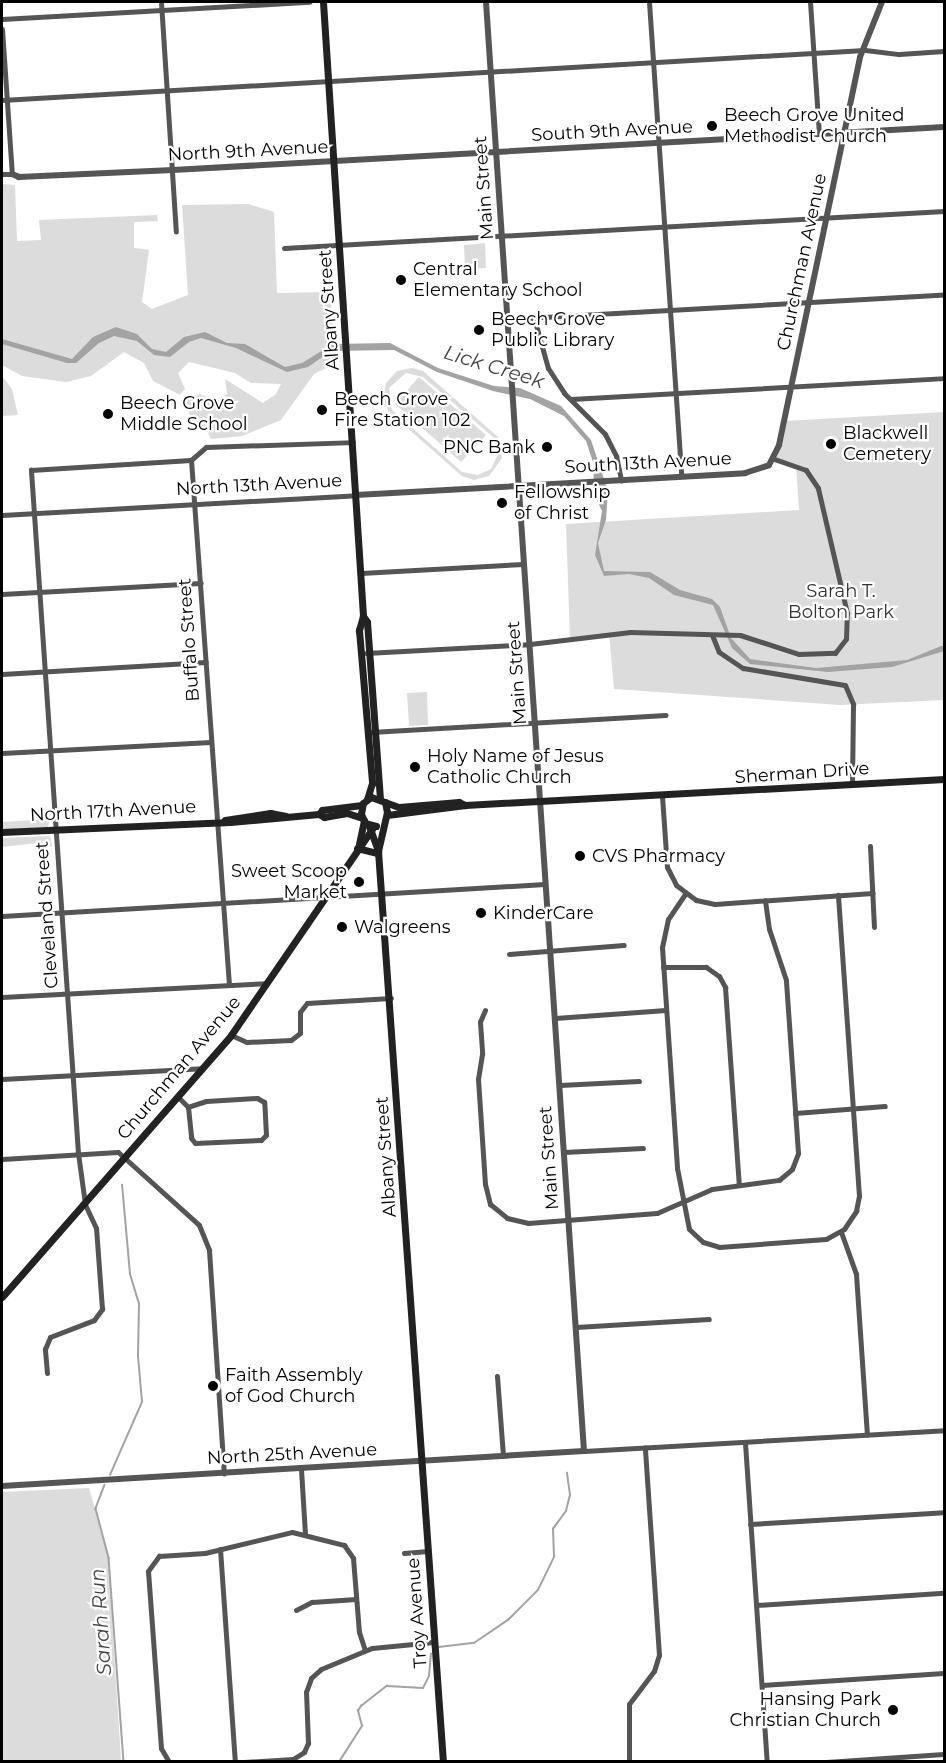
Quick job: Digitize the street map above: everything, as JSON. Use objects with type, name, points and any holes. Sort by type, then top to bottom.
[{"type":"main road","name":"Albany Street","points":[[323,2],[363,616],[382,800],[387,815]]},
{"type":"main road","name":"Albany Street","points":[[363,616],[359,630],[365,732],[372,783],[364,802],[368,824],[379,853]]},
{"type":"main road","name":"Sherman Drive","points":[[540,803],[945,779]]},
{"type":"main road","points":[[382,800],[402,807],[459,802],[465,805]]},
{"type":"main road","name":"North 17th Avenue","points":[[319,814],[322,810],[382,800]]},
{"type":"main road","points":[[368,824],[382,823],[387,815],[465,805],[540,803]]},
{"type":"main road","name":"North 17th Avenue","points":[[2,832],[225,820],[270,813],[286,816],[319,814],[324,817],[349,813],[368,824]]},
{"type":"main road","name":"Albany Street","points":[[382,823],[379,853],[384,895],[422,1462]]},
{"type":"main road","name":"Churchman Avenue","points":[[2,1297],[231,1035],[358,846],[368,824]]},
{"type":"main road","points":[[358,846],[379,853]]},
{"type":"main road","name":"Troy Avenue","points":[[422,1462],[443,1761]]},
{"type":"street","points":[[161,2],[176,232]]},
{"type":"street","points":[[2,19],[310,2]]},
{"type":"street","name":"Main Street","points":[[486,2],[584,1451]]},
{"type":"street","points":[[649,2],[681,476]]},
{"type":"street","points":[[810,2],[819,134]]},
{"type":"street","name":"Churchman Avenue","points":[[774,459],[792,387],[862,51],[882,2]]},
{"type":"street","points":[[2,29],[4,99],[12,174]]},
{"type":"street","points":[[4,99],[862,51],[904,54],[945,51]]},
{"type":"street","name":"South 9th Avenue","points":[[496,153],[945,127]]},
{"type":"street","name":"North 9th Avenue","points":[[2,174],[19,177],[496,153]]},
{"type":"street","points":[[284,248],[945,211]]},
{"type":"street","points":[[508,320],[945,295]]},
{"type":"street","points":[[534,318],[543,359],[555,382],[605,434],[616,456],[617,480]]},
{"type":"street","points":[[571,399],[945,378]]},
{"type":"street","points":[[191,460],[206,447],[353,442]]},
{"type":"street","points":[[366,653],[530,644],[612,633],[712,635],[723,633],[734,634],[804,655],[828,655],[840,650],[847,636],[846,608],[816,484],[803,468],[774,459]]},
{"type":"street","name":"South 13th Avenue","points":[[519,485],[754,472],[774,459]]},
{"type":"street","name":"Buffalo Street","points":[[191,460],[229,985]]},
{"type":"street","name":"Cleveland Street","points":[[47,1373],[45,1348],[50,1337],[94,1320],[101,1311],[96,1228],[84,1202],[78,1153],[31,470],[191,460]]},
{"type":"street","name":"North 13th Avenue","points":[[2,515],[519,485]]},
{"type":"street","points":[[361,573],[524,564]]},
{"type":"street","points":[[2,594],[201,583]]},
{"type":"street","points":[[712,635],[719,652],[743,668],[845,685],[853,704],[852,784]]},
{"type":"street","points":[[2,674],[206,662]]},
{"type":"street","points":[[365,732],[666,715]]},
{"type":"street","points":[[2,753],[211,742]]},
{"type":"street","points":[[662,796],[667,867],[685,894],[710,903],[873,892]]},
{"type":"street","points":[[870,846],[874,927]]},
{"type":"street","points":[[2,916],[545,884]]},
{"type":"street","points":[[685,894],[667,923],[663,968],[666,1010],[682,1204],[690,1231],[713,1246],[820,1240],[840,1232],[854,1218],[858,1201],[838,895]]},
{"type":"street","points":[[485,1010],[480,1022],[482,1054],[478,1083],[488,1199],[498,1213],[516,1222],[657,1213],[682,1204],[709,1189],[779,1180],[795,1165],[798,1153],[786,980],[765,900]]},
{"type":"street","points":[[509,954],[624,945]]},
{"type":"street","points":[[663,968],[706,967],[718,976],[725,987],[739,1185]]},
{"type":"street","points":[[2,998],[267,983]]},
{"type":"street","points":[[231,1035],[247,1042],[291,1040],[300,1033],[300,1012],[307,1004],[391,998]]},
{"type":"street","points":[[555,1018],[666,1010]]},
{"type":"street","points":[[2,1079],[202,1068]]},
{"type":"street","points":[[560,1085],[639,1081]]},
{"type":"street","points":[[177,1096],[188,1107],[191,1138],[195,1143],[261,1140],[266,1135],[264,1102],[257,1098],[206,1101],[188,1107]]},
{"type":"street","points":[[795,1113],[885,1106]]},
{"type":"street","points":[[564,1152],[643,1148]]},
{"type":"street","points":[[2,1159],[112,1151],[124,1156],[194,1220],[207,1240],[224,1473]]},
{"type":"street","points":[[840,1232],[856,1274],[867,1435]]},
{"type":"street","points":[[576,1327],[709,1319]]},
{"type":"street","points":[[497,1376],[503,1456]]},
{"type":"street","points":[[584,1451],[945,1430]]},
{"type":"street","points":[[745,1443],[767,1761]]},
{"type":"street","points":[[629,1761],[626,1714],[633,1697],[656,1667],[659,1650],[645,1447]]},
{"type":"street","name":"North 25th Avenue","points":[[2,1486],[584,1451]]},
{"type":"street","points":[[301,1469],[305,1534]]},
{"type":"street","points":[[750,1524],[945,1512]]},
{"type":"street","points":[[167,1760],[161,1748],[148,1572],[153,1561],[163,1555],[220,1549],[288,1533],[305,1534],[349,1550],[365,1650]]},
{"type":"street","points":[[220,1549],[235,1761]]},
{"type":"street","points":[[404,1553],[428,1551]]},
{"type":"street","points":[[756,1605],[945,1593]]},
{"type":"street","points":[[296,1610],[312,1602],[356,1599]]},
{"type":"street","points":[[244,1761],[293,1759],[304,1752],[308,1743],[306,1692],[311,1678],[332,1663],[365,1650],[435,1642]]},
{"type":"street","points":[[762,1685],[945,1673]]},
{"type":"street","points":[[826,1761],[928,1758],[945,1754]]},
{"type":"green space","points":[[2,184],[15,185],[17,241],[41,240],[39,220],[157,215],[158,221],[134,222],[134,248],[149,250],[142,302],[152,309],[188,295],[182,205],[248,204],[274,212],[277,293],[330,292],[336,363],[314,374],[281,420],[242,436],[211,439],[206,429],[192,421],[185,402],[199,394],[221,401],[227,393],[225,379],[263,403],[276,394],[281,384],[251,383],[235,373],[189,362],[178,373],[185,389],[180,395],[153,381],[144,363],[124,352],[91,376],[66,382],[22,376],[2,365]]},
{"type":"green space","points":[[485,243],[486,268],[465,269],[464,245]]},
{"type":"green space","points":[[412,368],[423,371],[498,437],[502,458],[489,476],[474,480],[462,476],[388,411],[383,398],[386,383],[397,371]],"holes":[[[406,373],[423,377],[493,437],[499,452],[491,469],[478,475],[462,472],[392,410],[389,388]]]},
{"type":"green space","points":[[2,376],[12,389],[18,415],[2,416]]},
{"type":"green space","points":[[419,377],[486,435],[461,462],[395,404]]},
{"type":"green space","name":"Sarah T. Bolton Park","points":[[944,412],[944,700],[840,705],[614,689],[609,633],[570,640],[566,524],[799,510],[796,466],[774,459],[784,421]]},
{"type":"green space","points":[[427,692],[428,725],[409,726],[407,693]]},
{"type":"green space","points":[[50,819],[48,827],[2,830],[2,822]]},
{"type":"green space","points":[[50,836],[52,847],[37,843],[2,847],[2,838]]},
{"type":"green space","points":[[89,1488],[108,1553],[121,1761],[2,1761],[2,1492]]},
{"type":"shaded area","name":"Lick Creek","points":[[116,327],[137,334],[152,349],[166,352],[184,337],[205,332],[227,343],[245,344],[285,367],[302,363],[333,344],[390,343],[438,368],[494,386],[520,388],[561,406],[591,440],[608,491],[606,520],[598,543],[604,571],[650,572],[680,590],[712,599],[720,607],[731,638],[750,659],[816,668],[907,660],[941,646],[944,646],[944,651],[892,667],[828,672],[750,664],[732,648],[713,605],[674,595],[649,578],[629,574],[604,576],[595,555],[602,511],[593,492],[594,465],[586,441],[564,416],[530,399],[493,391],[437,372],[394,350],[331,351],[308,367],[287,372],[236,348],[201,338],[189,342],[170,357],[154,355],[137,341],[114,336],[99,343],[76,363],[67,363],[2,344],[2,339],[72,359],[93,337]]},
{"type":"waterway","points":[[110,1475],[142,1402],[138,1356],[139,1304],[130,1274],[122,1185]]},
{"type":"waterway","points":[[439,1647],[474,1643],[508,1620],[538,1590],[554,1557],[553,1529],[566,1511],[570,1495],[567,1473]]},
{"type":"waterway","name":"Sarah Run","points":[[105,1485],[96,1509],[109,1558],[124,1762]]},
{"type":"waterway","points":[[339,1762],[362,1726],[358,1711],[361,1706],[387,1686],[423,1688],[429,1676],[431,1654]]},
{"type":"place","name":"Beech Grove United Methodist Church","points":[[712,126]]},
{"type":"place","name":"Central Elementary School","points":[[401,280]]},
{"type":"place","name":"Beech Grove Public Library","points":[[479,330]]},
{"type":"place","name":"Beech Grove Fire Station 102","points":[[322,410]]},
{"type":"place","name":"Beech Grove Middle School","points":[[108,414]]},
{"type":"place","name":"Blackwell Cemetery","points":[[831,444]]},
{"type":"place","name":"PNC Bank","points":[[547,447]]},
{"type":"place","name":"Fellowship of Christ","points":[[502,503]]},
{"type":"place","name":"Holy Name of Jesus Catholic Church","points":[[415,767]]},
{"type":"place","name":"CVS Pharmacy","points":[[580,856]]},
{"type":"place","name":"Sweet Scoop Market","points":[[359,882]]},
{"type":"place","name":"KinderCare","points":[[481,913]]},
{"type":"place","name":"Walgreens","points":[[342,927]]},
{"type":"place","name":"Faith Assembly of God Church","points":[[213,1386]]},
{"type":"place","name":"Hansing Park Christian Church","points":[[893,1710]]}]
